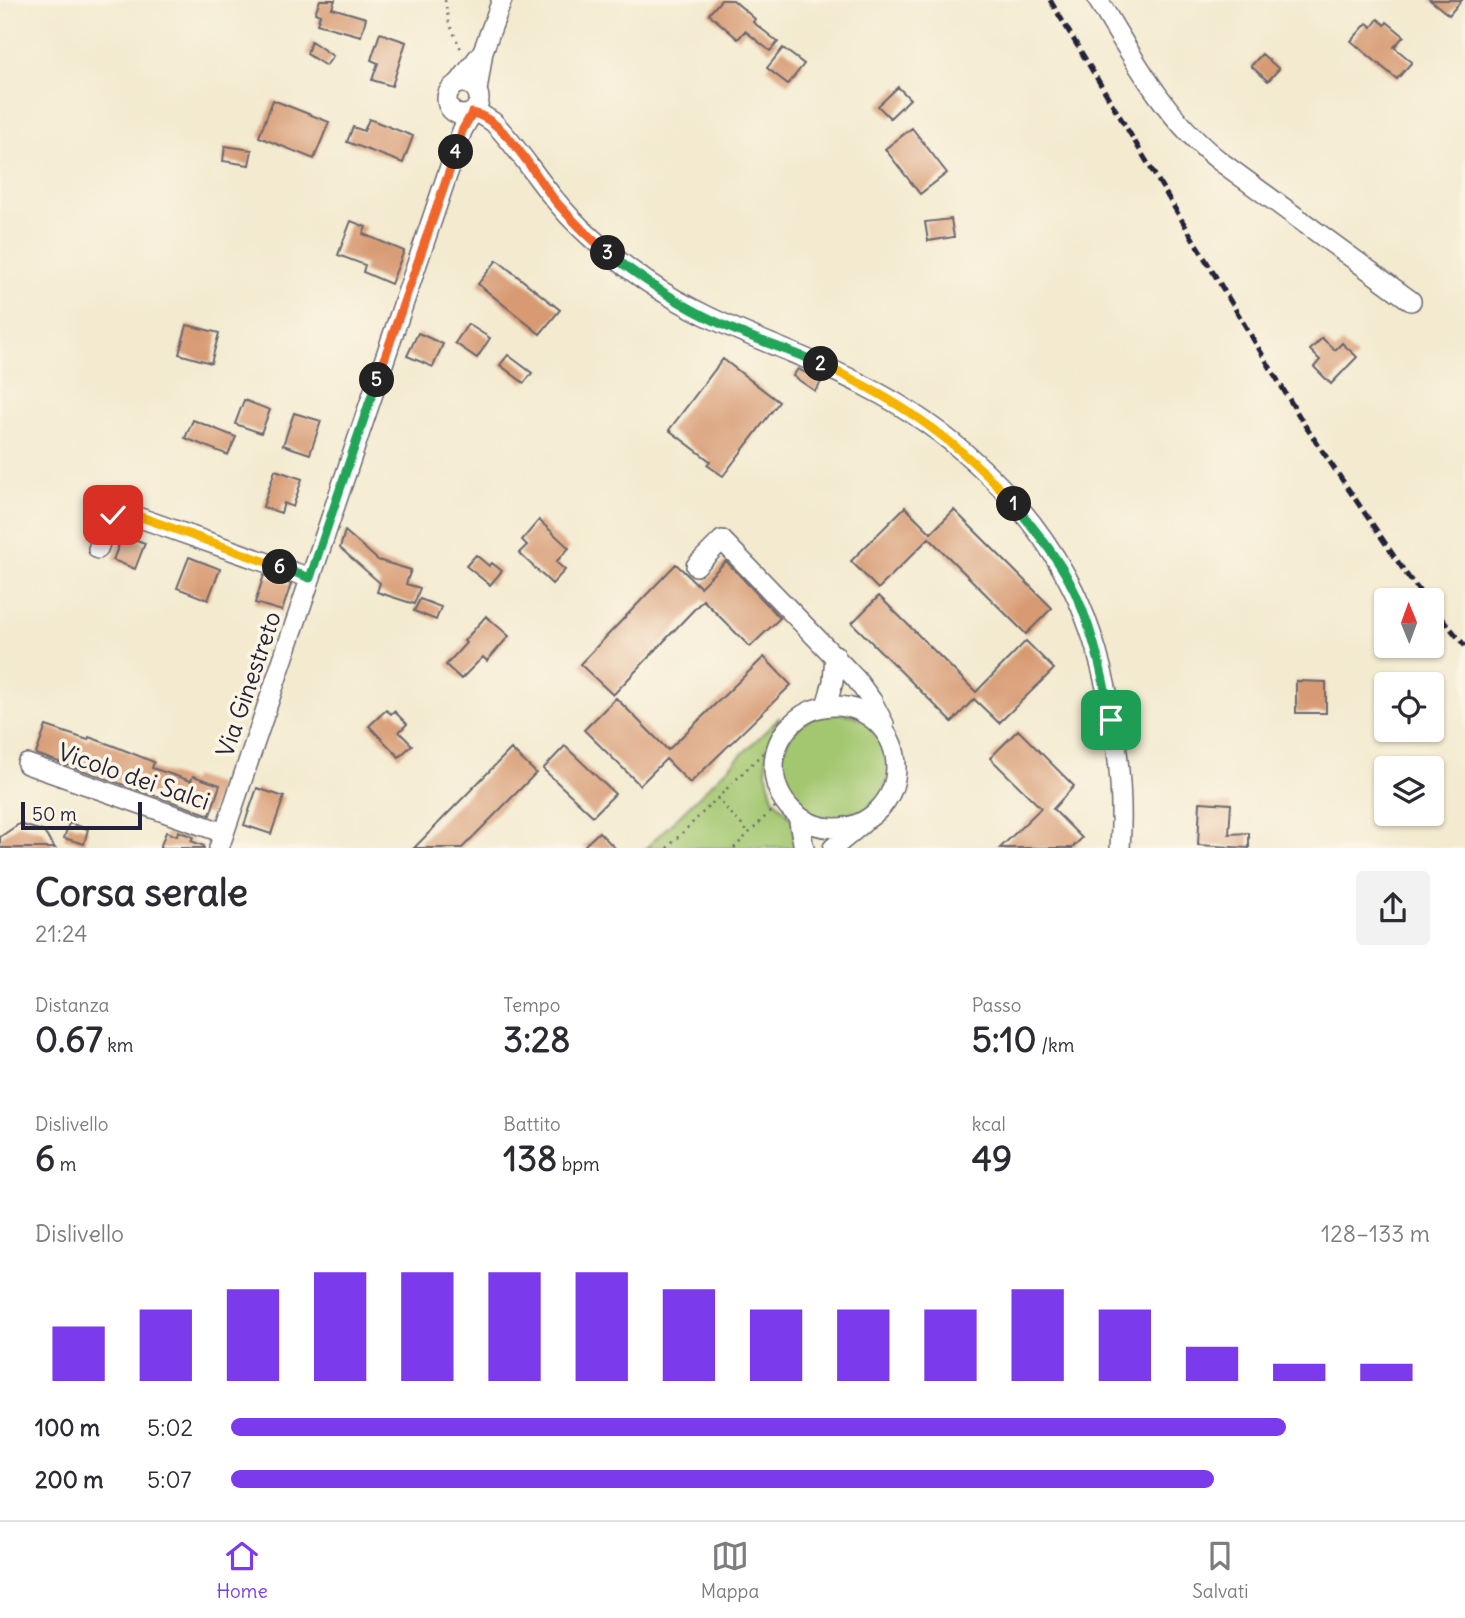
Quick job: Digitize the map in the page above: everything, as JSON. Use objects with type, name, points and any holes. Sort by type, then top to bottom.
[{"type":"street","name":"Via Ginestreto","points":[[221,841],[460,139],[478,58],[502,0]]},
{"type":"street","points":[[1098,0],[1153,90],[1195,140],[1221,162],[1411,301]]},
{"type":"street","points":[[467,99],[503,132],[573,219],[603,248],[646,281],[719,324],[819,363],[897,403],[966,455],[1013,502],[1066,575],[1094,645],[1107,696],[1115,745],[1120,796],[1120,848]]},
{"type":"street","points":[[98,548],[110,517],[122,512],[310,578]]},
{"type":"street","points":[[696,566],[722,540],[835,655],[872,701],[896,758],[896,777],[891,794],[882,806],[833,848]]},
{"type":"street","points":[[826,706],[834,682],[835,655]]},
{"type":"street","points":[[864,821],[848,827],[831,828],[814,825],[799,816],[783,799],[776,785],[774,766],[777,747],[786,730],[797,719],[811,710],[826,706],[844,706],[862,711],[877,721],[888,735]]},
{"type":"street","name":"Vicolo dei Salci","points":[[27,764],[221,841]]},
{"type":"street","points":[[799,816],[804,848]]},
{"type":"path","points":[[445,0],[453,33],[466,57],[478,58]]},
{"type":"path","points":[[667,848],[786,730]]},
{"type":"path","points":[[717,799],[749,832]]},
{"type":"path","points":[[734,848],[783,799]]},
{"type":"green space","points":[[835,713],[856,717],[873,729],[885,746],[889,767],[885,788],[873,805],[856,817],[835,821],[814,817],[797,805],[785,788],[781,767],[785,746],[797,729],[814,717]]},
{"type":"green space","points":[[780,717],[767,751],[766,772],[773,798],[792,819],[795,848],[646,848]]},
{"type":"building","points":[[320,0],[335,0],[332,8],[366,18],[361,36],[317,24],[320,15],[315,13]]},
{"type":"building","points":[[721,0],[733,0],[755,19],[753,22],[778,42],[770,51],[745,31],[738,39],[709,14]]},
{"type":"building","points":[[1430,0],[1462,0],[1449,15]]},
{"type":"building","points":[[1378,19],[1385,25],[1387,22],[1404,36],[1394,47],[1412,62],[1397,79],[1351,41],[1367,23],[1372,27]]},
{"type":"building","points":[[380,33],[406,42],[392,86],[372,80],[378,63],[371,60]]},
{"type":"building","points":[[311,41],[333,56],[326,66],[307,54]]},
{"type":"building","points":[[783,48],[804,64],[788,84],[767,68]]},
{"type":"building","points":[[1262,54],[1279,69],[1268,81],[1251,66]]},
{"type":"building","points":[[898,87],[910,99],[890,118],[878,106]]},
{"type":"building","points":[[273,100],[329,122],[314,159],[259,137]]},
{"type":"building","points":[[369,119],[413,136],[403,163],[347,142],[353,127],[364,131]]},
{"type":"building","points":[[912,128],[947,173],[920,194],[885,149]]},
{"type":"building","points":[[225,146],[252,150],[249,165],[223,161]]},
{"type":"building","points":[[951,219],[954,237],[928,241],[925,222]]},
{"type":"building","points":[[351,221],[366,227],[363,234],[404,251],[391,284],[363,272],[365,265],[338,255]]},
{"type":"building","points":[[497,260],[560,310],[540,334],[478,284]]},
{"type":"building","points":[[468,324],[490,338],[477,358],[455,343]]},
{"type":"building","points":[[187,325],[219,333],[211,363],[179,354]]},
{"type":"building","points":[[418,333],[443,344],[433,367],[407,356]]},
{"type":"building","points":[[1322,338],[1335,350],[1342,343],[1357,357],[1331,384],[1314,367],[1320,360],[1310,350]]},
{"type":"building","points":[[508,355],[532,373],[524,383],[500,365]]},
{"type":"building","points":[[723,359],[779,402],[723,476],[707,465],[710,461],[669,430]]},
{"type":"building","points":[[798,369],[822,381],[815,391],[793,376]]},
{"type":"building","points":[[244,400],[270,410],[261,433],[235,424]]},
{"type":"building","points":[[294,413],[321,421],[310,454],[283,445]]},
{"type":"building","points":[[193,420],[236,437],[228,455],[185,438]]},
{"type":"building","points":[[275,470],[302,479],[293,507],[284,503],[281,513],[263,507]]},
{"type":"building","points":[[905,507],[931,533],[954,510],[1052,608],[1026,634],[929,538],[878,589],[851,561]]},
{"type":"building","points":[[539,520],[569,548],[556,562],[565,570],[552,584],[519,553],[527,545],[522,540]]},
{"type":"building","points":[[345,531],[378,560],[411,570],[406,584],[420,588],[414,604],[377,592],[380,583],[340,548]]},
{"type":"building","points":[[123,535],[145,543],[135,569],[113,560]]},
{"type":"building","points":[[476,555],[489,566],[492,563],[502,571],[490,585],[466,566]]},
{"type":"building","points":[[189,557],[220,569],[208,600],[177,588]]},
{"type":"building","points":[[726,561],[780,618],[750,647],[703,600],[613,695],[580,664],[676,564],[700,587]]},
{"type":"building","points":[[264,575],[291,584],[282,611],[255,603]]},
{"type":"building","points":[[879,596],[976,692],[1026,641],[1054,669],[999,723],[974,699],[952,722],[852,623]]},
{"type":"building","points":[[420,599],[441,607],[436,620],[414,611]]},
{"type":"building","points":[[486,616],[509,636],[487,661],[483,657],[461,679],[446,665]]},
{"type":"building","points":[[764,657],[791,685],[690,783],[666,759],[640,785],[584,730],[616,698],[668,750]]},
{"type":"building","points":[[1296,681],[1326,682],[1326,713],[1296,713]]},
{"type":"building","points":[[386,710],[391,714],[394,711],[407,724],[399,732],[412,745],[399,757],[369,726]]},
{"type":"building","points":[[46,726],[114,746],[154,762],[152,768],[191,781],[193,776],[220,785],[210,815],[36,754]]},
{"type":"building","points":[[1018,730],[1074,786],[1053,809],[1082,838],[1072,848],[1000,848],[1041,808],[990,758]]},
{"type":"building","points":[[565,746],[615,794],[593,816],[543,769]]},
{"type":"building","points":[[511,749],[536,773],[462,848],[414,848]]},
{"type":"building","points":[[257,788],[284,797],[271,834],[244,825]]},
{"type":"building","points":[[1200,802],[1231,804],[1229,834],[1249,833],[1249,848],[1198,845]]},
{"type":"building","points":[[69,823],[88,829],[84,844],[64,838]]},
{"type":"building","points":[[19,824],[43,831],[55,848],[0,848],[0,837]]},
{"type":"building","points":[[178,831],[193,837],[191,841],[204,848],[160,848],[166,832],[177,836]]},
{"type":"building","points":[[599,832],[615,848],[582,848]]},
{"type":"railway","points":[[1050,0],[1304,424],[1417,588]]},
{"type":"railway","points":[[1444,621],[1465,646]]},
{"type":"route","points":[[113,515],[130,513],[310,578],[462,131],[472,113],[479,114],[503,132],[556,202],[588,235],[646,281],[719,324],[819,363],[897,403],[934,429],[979,467],[1028,521],[1066,575],[1089,630],[1101,670],[1111,720]]}]
